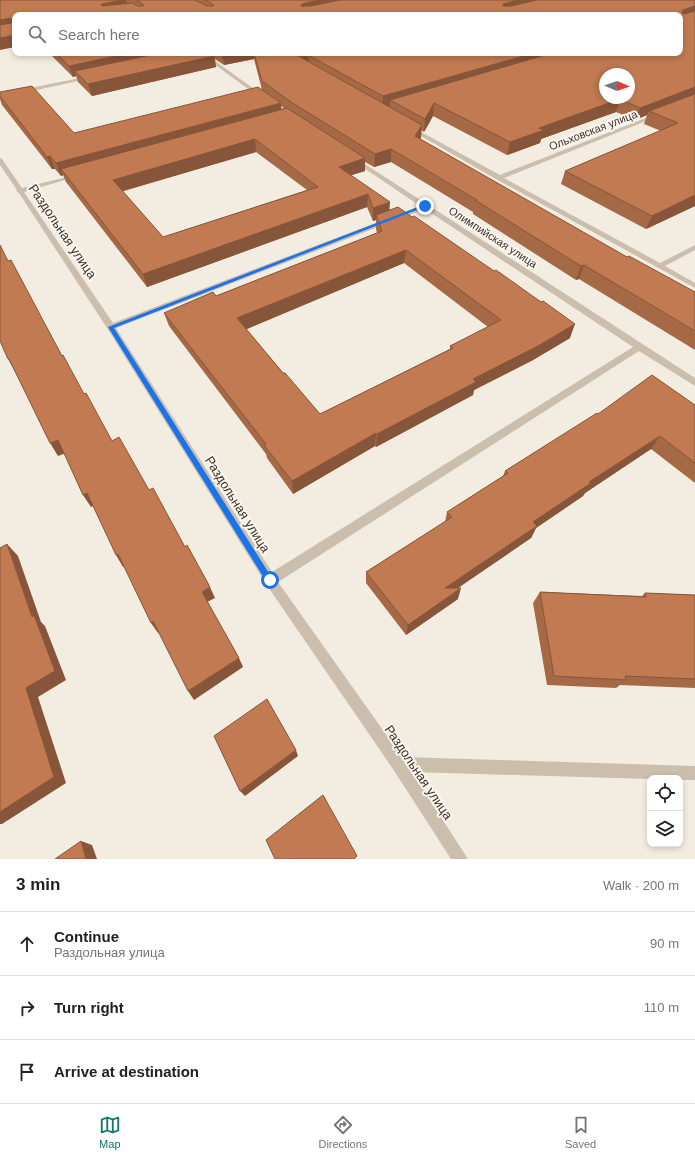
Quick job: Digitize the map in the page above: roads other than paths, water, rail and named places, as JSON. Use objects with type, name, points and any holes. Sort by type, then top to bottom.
[{"type":"street","points":[[204,56],[270,102]]},
{"type":"street","points":[[0,96],[92,76]]},
{"type":"street","name":"Ольховская улица","points":[[498,178],[666,112]]},
{"type":"street","points":[[403,124],[695,286]]},
{"type":"street","name":"Олимпийская улица","points":[[347,154],[695,383]]},
{"type":"street","name":"Раздольная улица","points":[[0,160],[110,327],[270,580],[398,764],[460,859]]},
{"type":"street","points":[[19,191],[81,174]]},
{"type":"street","points":[[110,327],[425,206]]},
{"type":"street","points":[[660,266],[695,247]]},
{"type":"street","points":[[270,580],[639,346]]},
{"type":"street","points":[[398,764],[695,773]]}]
